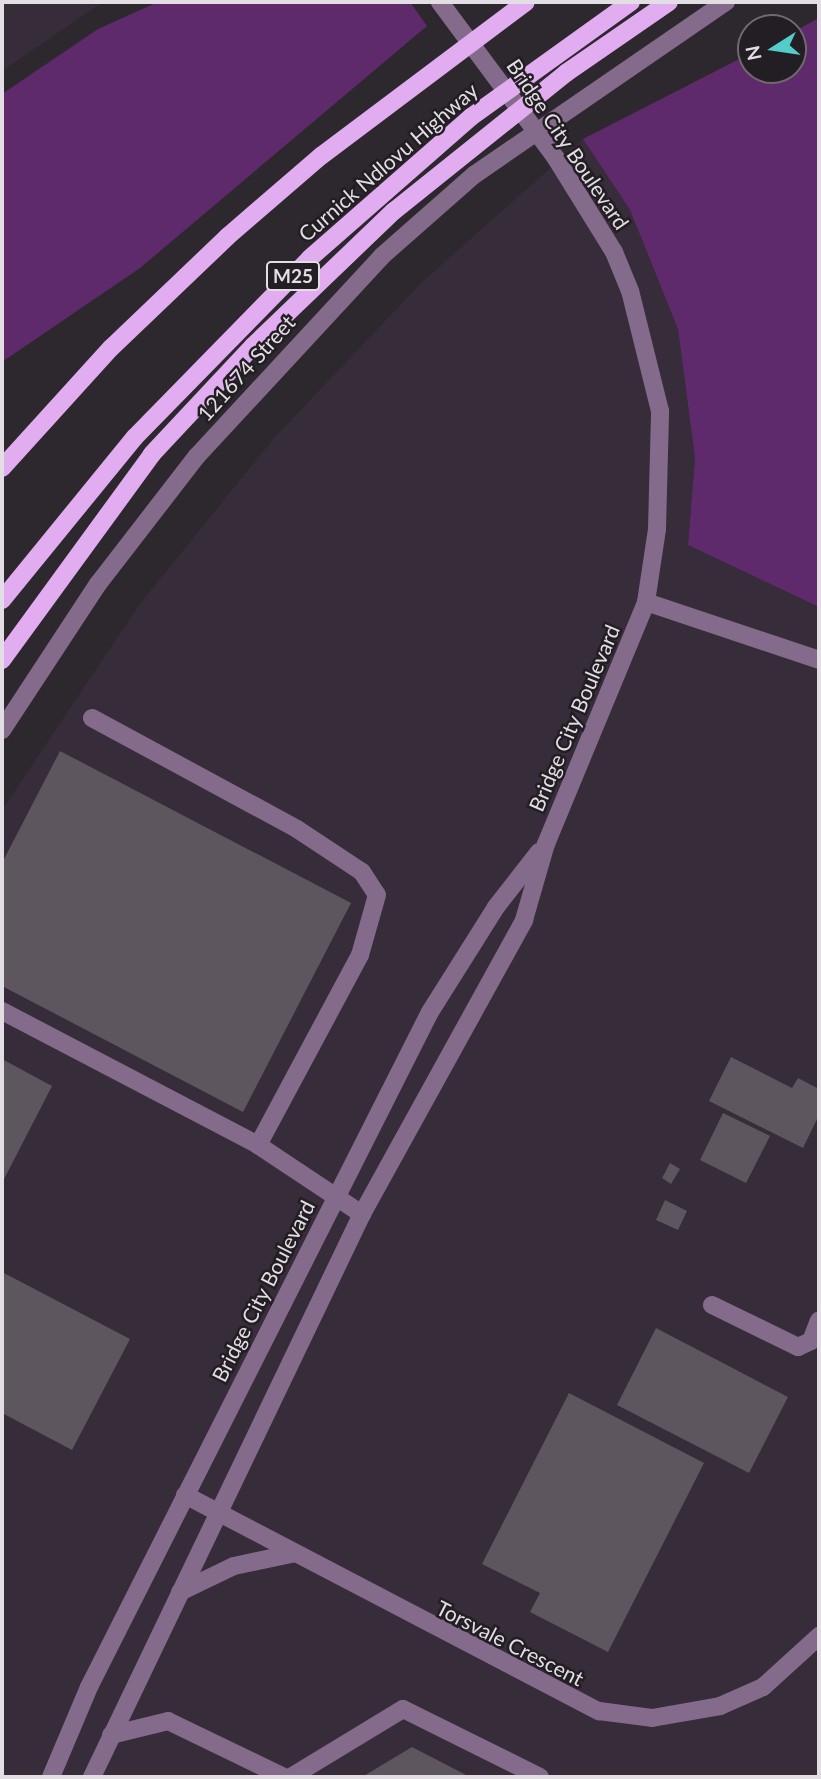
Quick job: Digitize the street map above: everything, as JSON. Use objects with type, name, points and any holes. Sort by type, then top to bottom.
[{"type":"main road","name":"Curnick Ndlovu Highway","points":[[2,468],[111,348],[227,237],[321,156],[526,2]]},
{"type":"main road","name":"Curnick Ndlovu Highway","points":[[2,600],[135,437],[310,258],[471,117],[631,2]]},
{"type":"main road","points":[[2,660],[152,454],[253,346],[394,211],[566,73],[669,2]]},
{"type":"street","name":"Bridge City Boulevard","points":[[92,1777],[362,1214],[524,920],[546,844],[646,602],[662,458],[649,348],[614,252],[555,157],[440,2]]},
{"type":"street","name":"121674 Street","points":[[2,730],[98,584],[197,456],[382,256],[474,175],[726,2]]},
{"type":"street","points":[[646,602],[819,660]]},
{"type":"street","points":[[92,718],[297,829],[362,872],[377,895],[360,955],[258,1145]]},
{"type":"street","name":"Bridge City Boulevard","points":[[51,1777],[185,1495],[430,1012],[496,906],[546,844]]},
{"type":"street","points":[[496,906],[524,920]]},
{"type":"street","points":[[2,1011],[258,1145],[334,1200],[362,1214]]},
{"type":"street","points":[[712,1305],[798,1347],[811,1341],[819,1320]]},
{"type":"street","name":"Torsvale Crescent","points":[[185,1495],[568,1699],[624,1716],[685,1714],[738,1699],[785,1671],[819,1636]]},
{"type":"street","points":[[180,1592],[234,1566],[295,1553]]},
{"type":"street","points":[[291,1777],[403,1709],[540,1777]]},
{"type":"street","points":[[111,1735],[168,1721],[284,1777]]},
{"type":"shaded area","points":[[2,2],[103,2],[2,71]]},
{"type":"shaded area","points":[[158,2],[410,2],[427,26],[140,268],[2,362],[2,94],[98,29]]},
{"type":"shaded area","points":[[819,18],[819,607],[688,545],[695,458],[678,329],[630,210],[583,139],[737,60],[737,84],[807,84],[807,24]]},
{"type":"shaded area","points":[[583,139],[630,210],[678,329],[695,458],[688,545],[819,607],[819,1777],[2,1777],[2,810],[139,605],[274,438],[422,282]]},
{"type":"building","points":[[60,751],[351,903],[243,1112],[2,986],[2,863]]},
{"type":"building","points":[[731,1057],[792,1088],[798,1078],[819,1089],[819,1115],[803,1148],[709,1101]]},
{"type":"building","points":[[2,1059],[52,1086],[2,1183]]},
{"type":"building","points":[[723,1113],[770,1136],[746,1183],[700,1160]]},
{"type":"building","points":[[670,1163],[680,1169],[671,1184],[662,1178]]},
{"type":"building","points":[[665,1200],[687,1211],[678,1230],[656,1220]]},
{"type":"building","points":[[2,1272],[130,1339],[72,1450],[2,1413]]},
{"type":"building","points":[[656,1328],[788,1397],[749,1473],[617,1405]]},
{"type":"building","points":[[569,1393],[704,1463],[608,1652],[530,1612],[540,1593],[482,1564]]},
{"type":"building","points":[[412,1747],[470,1777],[362,1777]]}]
